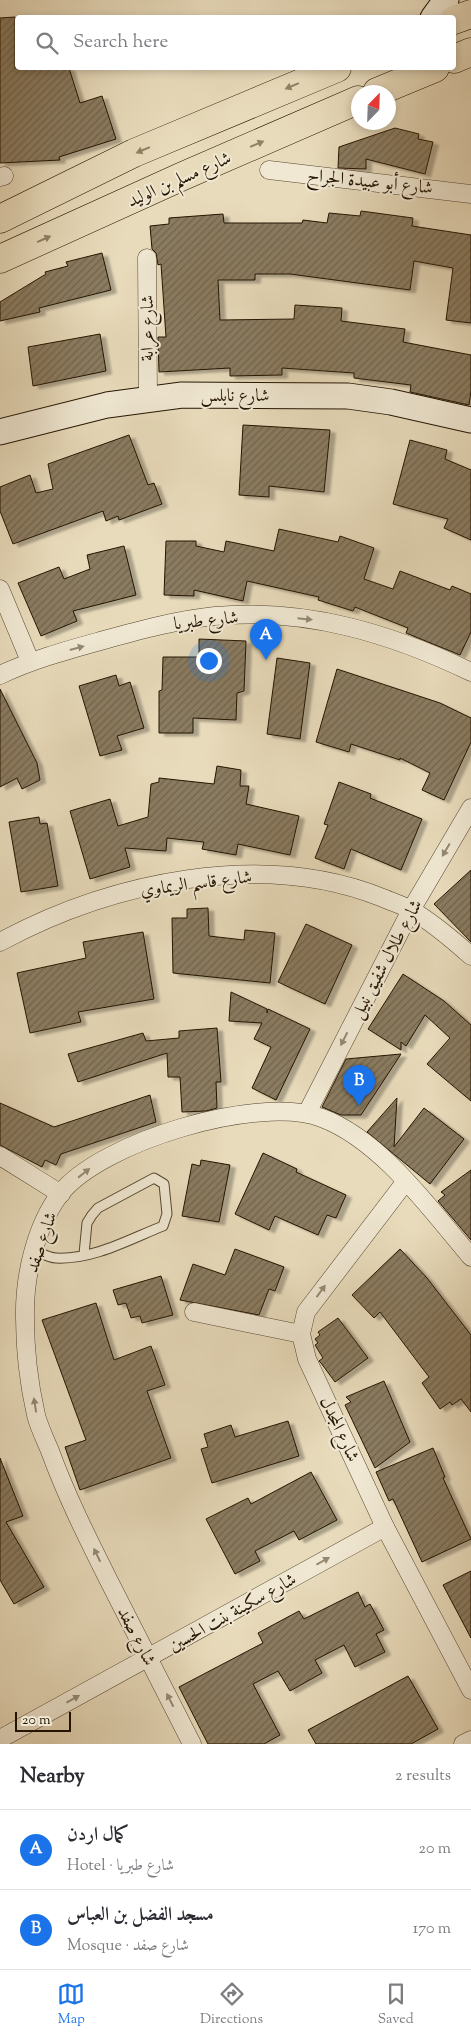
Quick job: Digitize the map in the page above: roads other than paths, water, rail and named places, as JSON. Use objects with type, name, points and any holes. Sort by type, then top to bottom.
[{"type":"highway","points":[[456,19],[471,14]]},
{"type":"highway","points":[[456,58],[471,52]]},
{"type":"highway","points":[[0,218],[134,153],[332,70]]},
{"type":"highway","points":[[394,85],[430,70]]},
{"type":"highway","name":"شارع مسلم بن الوليد","points":[[0,259],[192,172],[351,103]]},
{"type":"street","points":[[435,15],[446,0]]},
{"type":"street","name":"شارع أبو عبيدة الجراح","points":[[269,170],[471,194]]},
{"type":"street","name":"شارع عرابة","points":[[146,258],[148,398]]},
{"type":"street","name":"شارع نابلس","points":[[0,432],[107,405],[148,398],[182,395],[348,396],[391,402],[471,420]]},
{"type":"street","points":[[0,589],[30,661]]},
{"type":"street","name":"شارع طبريا","points":[[0,675],[30,661],[175,622],[216,616],[264,616],[344,624],[380,634],[431,653],[471,672]]},
{"type":"street","name":"شارع طلال شفيق نبيل","points":[[306,1113],[411,910],[471,808]]},
{"type":"street","name":"شارع قاسم الريماوي","points":[[0,942],[22,930],[124,892],[169,882],[232,875],[314,878],[363,890],[411,910],[471,956]]},
{"type":"street","name":"شارع صفد","points":[[192,1744],[64,1489],[36,1416],[26,1351],[24,1316],[34,1250],[48,1216],[61,1194],[85,1172],[150,1138],[208,1121],[252,1113],[289,1111],[306,1113],[325,1119],[353,1135],[384,1159],[406,1180],[471,1257]]},
{"type":"street","points":[[0,1156],[61,1194]]},
{"type":"street","name":"شارع المجدل","points":[[406,1180],[306,1312],[301,1334],[307,1360],[386,1527],[471,1690]]},
{"type":"street","points":[[194,1312],[301,1334]]},
{"type":"street","name":"شارع سكينة بنت الحسين","points":[[0,1739],[386,1527]]},
{"type":"street","points":[[463,1744],[471,1740]]},
{"type":"lane","points":[[34,1250],[56,1258],[99,1252],[163,1226],[167,1214],[164,1184],[154,1178],[98,1208],[87,1223],[84,1254]]},
{"type":"place","name":"كمال اردن","points":[[266,660]]},
{"type":"place","name":"مسجد الفضل بن العباس","points":[[359,1106]]}]
